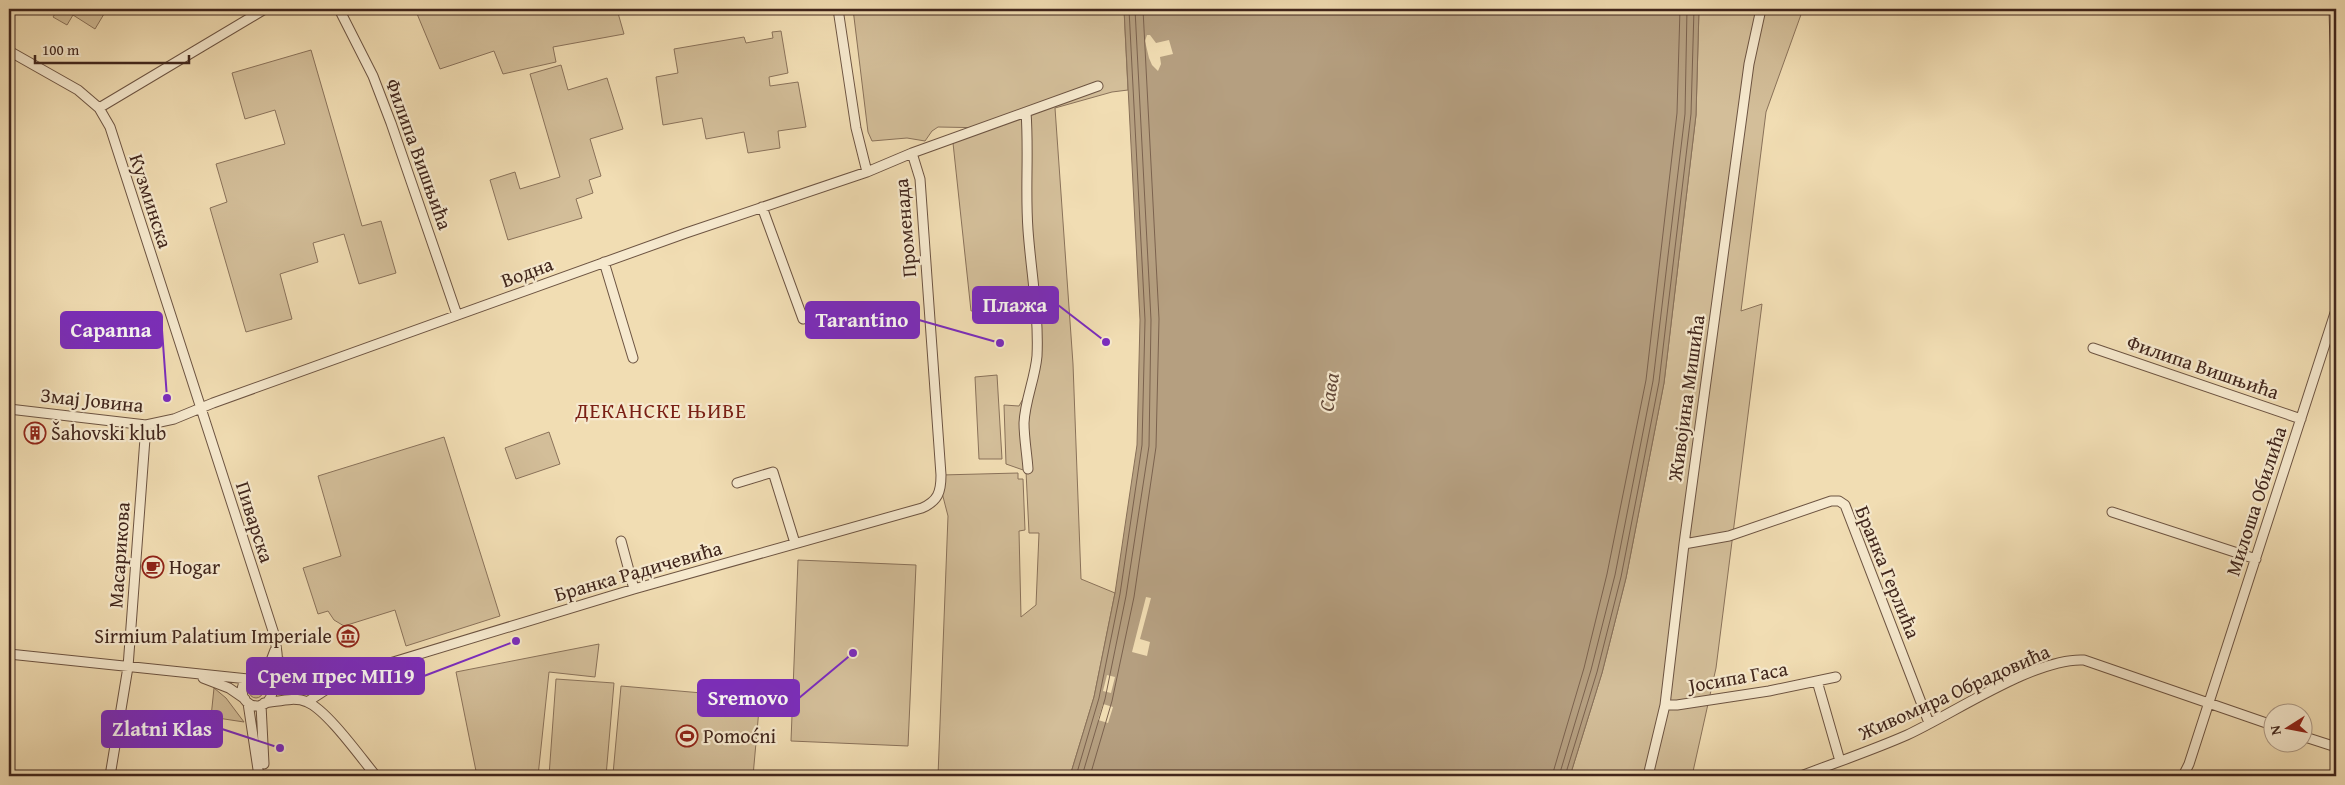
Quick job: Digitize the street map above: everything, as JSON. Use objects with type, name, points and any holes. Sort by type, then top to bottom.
[{"type":"street","points":[[99,108],[265,9]]},
{"type":"street","name":"Филипа Вишњића","points":[[339,9],[372,76],[388,115],[457,315]]},
{"type":"street","points":[[838,9],[856,128],[867,172]]},
{"type":"street","name":"Живојина Мишића","points":[[1648,776],[1665,705],[1684,544],[1749,64],[1761,9]]},
{"type":"street","points":[[2334,9],[2336,79]]},
{"type":"street","name":"Кузминска","points":[[9,51],[78,90],[99,108],[110,127],[199,408]]},
{"type":"street","points":[[912,153],[1098,86]]},
{"type":"street","points":[[1026,112],[1029,155],[1028,230],[1036,311],[1037,355],[1034,383],[1027,402],[1024,423],[1028,468]]},
{"type":"street","name":"Променада","points":[[867,172],[912,153],[920,179],[941,475],[941,486],[937,498]]},
{"type":"street","name":"Водна","points":[[199,408],[604,262],[867,172]]},
{"type":"street","points":[[762,207],[803,319]]},
{"type":"street","points":[[604,262],[633,358]]},
{"type":"street","name":"Милоша Обилића","points":[[2183,776],[2189,764],[2336,310]]},
{"type":"street","name":"Филипа Вишњића","points":[[2093,348],[2302,419]]},
{"type":"street","name":"Змај Јовина","points":[[9,409],[146,426],[174,419],[199,408]]},
{"type":"street","name":"Пиварска","points":[[199,408],[268,616],[285,674],[301,690],[307,702]]},
{"type":"street","name":"Масарикова","points":[[110,776],[128,667],[146,426]]},
{"type":"street","points":[[737,483],[774,472],[795,543]]},
{"type":"street","name":"Бранка Радичевића","points":[[270,685],[301,690],[634,589],[922,508],[937,498]]},
{"type":"street","name":"Бранка Герлића","points":[[1684,544],[1729,536],[1831,502],[1839,501],[1845,505],[1929,723]]},
{"type":"street","points":[[2112,512],[2256,559]]},
{"type":"street","points":[[621,541],[634,589]]},
{"type":"street","points":[[260,776],[243,687],[252,678],[266,671],[276,647]]},
{"type":"street","name":"Пиварска","points":[[270,685],[279,666],[276,647]]},
{"type":"street","points":[[9,654],[198,676],[263,678],[270,685],[270,697],[262,704]]},
{"type":"street","name":"Живомира Обрадовића","points":[[1801,776],[1908,734],[2040,669],[2071,660],[2084,660],[2262,722]]},
{"type":"street","points":[[198,676],[229,688],[246,701],[262,704],[293,699],[307,702],[319,710],[336,728],[376,776]]},
{"type":"street","name":"Бранка Радичевића","points":[[307,702],[347,676]]},
{"type":"street","name":"Јосипа Гаса","points":[[1665,705],[1677,705],[1760,693],[1836,677]]},
{"type":"street","name":"Јосипа Гаса","points":[[1817,681],[1840,761]]},
{"type":"street","points":[[260,776],[264,767],[262,704]]},
{"type":"street","points":[[2312,739],[2336,747]]},
{"type":"shaded area","points":[[58,9],[107,9],[95,29],[73,15],[67,25],[53,17]]},
{"type":"shaded area","points":[[415,9],[638,9],[618,13],[624,34],[553,47],[556,62],[503,74],[494,51],[440,69]]},
{"type":"shaded area","points":[[853,9],[1124,9],[1128,90],[1112,92],[1055,108],[1073,364],[1081,579],[1115,593],[1094,697],[1070,776],[938,776],[948,516],[939,481],[941,475],[1018,473],[1018,479],[1023,479],[1025,530],[1019,531],[1021,617],[1036,605],[1039,533],[1029,533],[1026,471],[1006,464],[1004,405],[1019,406],[1036,375],[1034,305],[971,311],[953,143],[993,128],[938,127],[932,131],[925,141],[907,138],[872,141],[868,132]]},
{"type":"shaded area","points":[[1699,9],[1803,9],[1766,112],[1741,311],[1762,304],[1716,668],[1692,776],[1570,776],[1602,673],[1626,578],[1664,383],[1696,115]]},
{"type":"shaded area","points":[[781,31],[788,73],[769,77],[770,86],[798,82],[806,127],[778,131],[780,148],[748,153],[744,132],[706,139],[702,118],[663,125],[656,77],[678,73],[674,49],[744,37],[746,43],[773,38],[772,32]]},
{"type":"shaded area","points":[[311,50],[362,226],[381,221],[396,273],[359,284],[344,234],[313,243],[318,262],[280,274],[292,319],[246,332],[210,208],[227,202],[216,164],[285,144],[275,110],[245,119],[232,73]]},
{"type":"shaded area","points":[[561,65],[568,90],[607,78],[623,129],[590,139],[601,176],[589,180],[593,193],[576,199],[582,218],[508,240],[490,180],[515,172],[520,189],[560,177],[530,74]]},
{"type":"shaded area","points":[[997,375],[1002,459],[979,459],[975,377]]},
{"type":"shaded area","points":[[549,432],[560,464],[516,479],[505,448]]},
{"type":"shaded area","points":[[444,437],[500,616],[406,646],[395,610],[344,626],[334,620],[328,611],[318,614],[303,568],[341,556],[318,476]]},
{"type":"shaded area","points":[[798,560],[916,565],[908,746],[791,741]]},
{"type":"shaded area","points":[[599,644],[595,677],[549,672],[538,776],[477,776],[456,672]]},
{"type":"shaded area","points":[[556,679],[614,683],[606,776],[549,776]]},
{"type":"shaded area","points":[[256,684],[261,686],[263,691],[261,696],[256,698],[251,696],[249,691],[251,686]]},
{"type":"shaded area","name":"Pomoćni","points":[[621,686],[760,698],[753,776],[646,776],[613,774]]},
{"type":"shaded area","points":[[214,688],[226,698],[244,722],[211,717]]},
{"type":"water","name":"Сава","points":[[1124,9],[1699,9],[1696,115],[1664,383],[1626,578],[1602,673],[1570,776],[1070,776],[1094,697],[1115,593],[1137,445],[1140,320]]},
{"type":"pier","points":[[1147,35],[1150,35],[1156,43],[1169,40],[1173,54],[1160,57],[1161,64],[1158,71],[1152,65],[1149,58],[1145,41]]},
{"type":"pier","points":[[1146,597],[1151,598],[1140,639],[1150,642],[1147,656],[1132,652]]},
{"type":"pier","points":[[1107,675],[1115,677],[1111,693],[1103,691]]},
{"type":"pier","points":[[1103,704],[1113,707],[1108,723],[1098,720]]},
{"type":"place","name":"Плажа","points":[[1106,342]]},
{"type":"place","name":"Tarantino","points":[[1000,343]]},
{"type":"place","name":"Capanna","points":[[167,398]]},
{"type":"place","name":"Šahovski klub","points":[[35,433]]},
{"type":"place","name":"Hogar","points":[[153,567]]},
{"type":"place","name":"Sirmium Palatium Imperiale","points":[[348,636]]},
{"type":"place","name":"Срем прес МП19","points":[[516,641]]},
{"type":"place","name":"Sremovo","points":[[853,653]]},
{"type":"place","name":"Pomoćni","points":[[687,736]]},
{"type":"place","name":"Zlatni Klas","points":[[280,748]]},
{"type":"district","name":"ДЕКАНСКЕ ЊИВЕ","points":[[661,411]]}]
